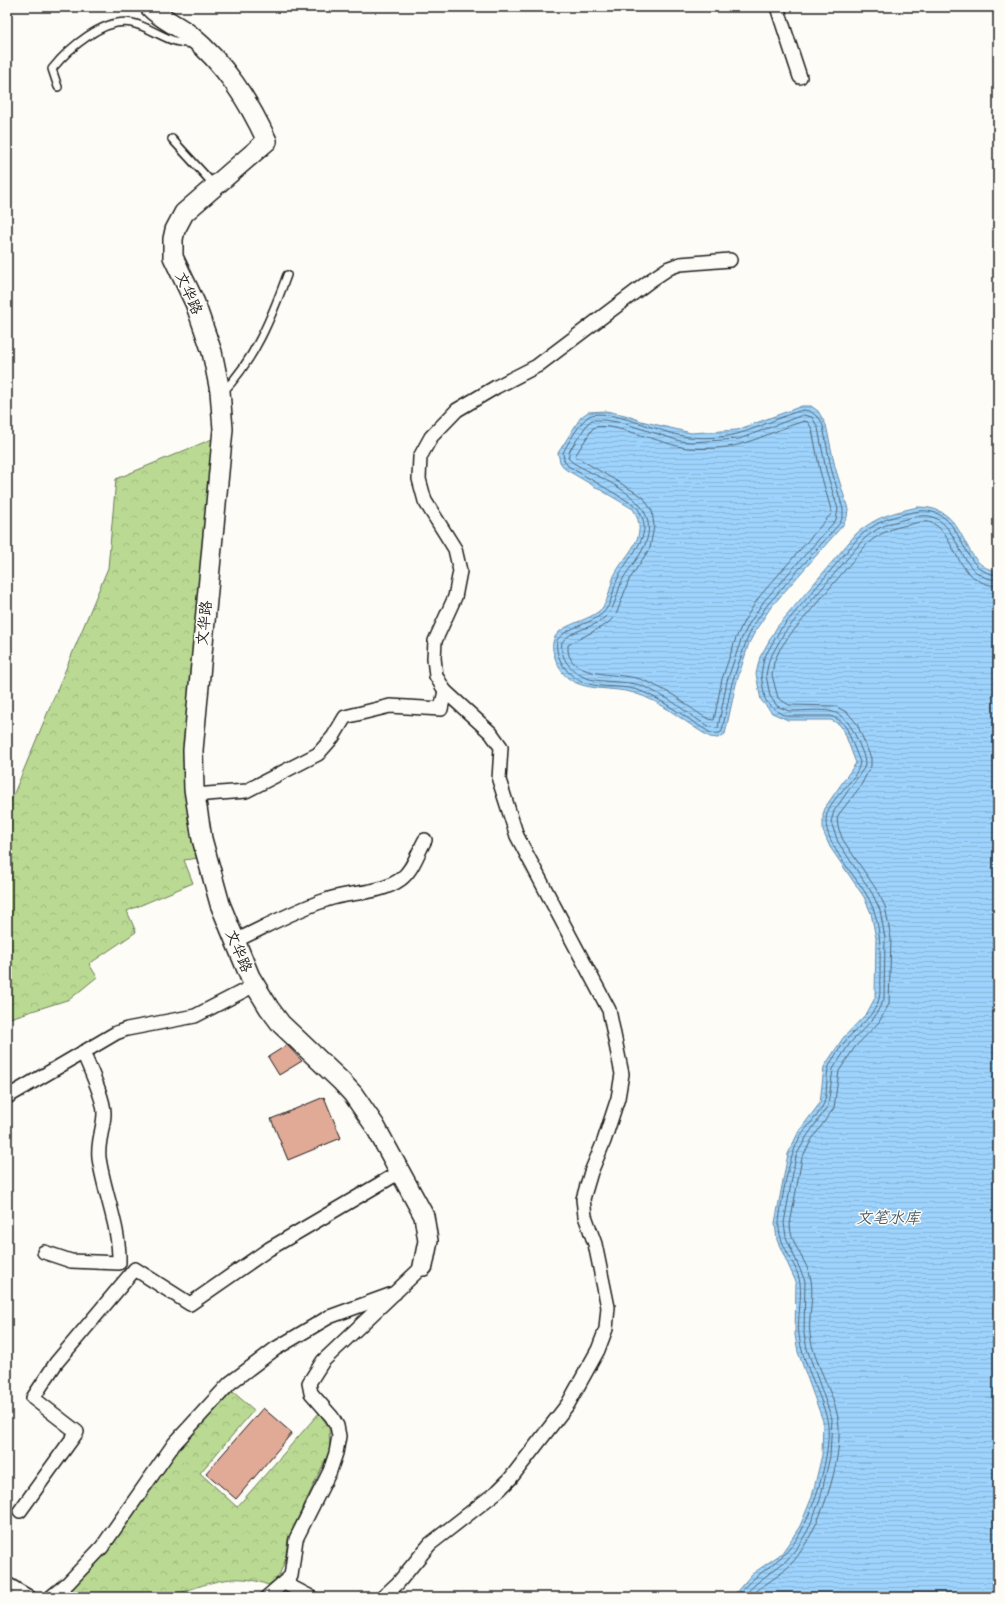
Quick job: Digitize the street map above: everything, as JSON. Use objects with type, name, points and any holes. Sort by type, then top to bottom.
[{"type":"street","name":"文华路","points":[[150,7],[157,14],[175,25],[201,45],[228,74],[253,110],[267,141],[184,213],[175,230],[172,248],[173,257],[195,303],[212,352],[220,395],[223,429],[222,453],[199,676],[193,750],[194,795],[200,827],[210,872],[235,941],[255,985],[281,1024],[341,1081],[356,1100],[375,1126],[424,1216],[428,1241],[423,1266]]},
{"type":"street","points":[[777,7],[800,77]]},
{"type":"street","points":[[383,1597],[398,1583],[430,1544],[498,1491],[510,1479],[568,1404],[598,1350],[608,1318],[608,1307],[594,1244],[583,1205],[591,1172],[604,1141],[618,1098],[622,1080],[621,1063],[609,1010],[518,836],[499,780],[501,747],[491,733],[445,691],[436,676],[434,658],[435,641],[455,597],[460,571],[455,549],[426,501],[422,490],[419,468],[420,457],[431,437],[466,404],[537,366],[651,280],[670,268],[680,264],[730,260]]},
{"type":"street","points":[[194,795],[246,791],[323,751],[345,717],[390,706],[441,709],[445,691]]},
{"type":"street","points":[[235,941],[324,900],[370,892],[391,884],[401,878],[409,870],[425,840]]},
{"type":"street","points":[[7,1097],[127,1029],[195,1016],[255,985]]},
{"type":"street","points":[[44,1252],[71,1261],[118,1263],[119,1245],[99,1158],[98,1140],[104,1118],[103,1105],[84,1052]]},
{"type":"street","points":[[20,1511],[77,1432],[33,1398],[56,1363],[135,1269],[190,1304],[269,1249],[400,1172]]},
{"type":"street","points":[[267,1597],[284,1583],[293,1570],[293,1554],[296,1540],[330,1470],[336,1452],[339,1436],[337,1426],[332,1416],[311,1393],[309,1383],[323,1362],[423,1266]]},
{"type":"street","points":[[51,1597],[77,1574],[102,1547],[174,1444],[230,1383],[275,1349],[328,1317],[395,1293]]},
{"type":"street","points":[[284,1583],[311,1597]]},
{"type":"street","points":[[7,1584],[29,1597]]},
{"type":"lane","points":[[58,87],[52,69],[61,58],[72,47],[91,33],[109,26],[132,23],[176,41],[201,45]]},
{"type":"lane","points":[[172,139],[215,186]]},
{"type":"lane","points":[[220,395],[232,383],[256,347],[278,301],[287,275]]},
{"type":"green space","points":[[212,439],[187,741],[188,821],[199,858],[184,860],[193,883],[127,911],[136,932],[89,964],[97,977],[70,999],[7,1019],[7,810],[108,568],[116,479]]},
{"type":"green space","points":[[233,1392],[254,1410],[200,1473],[237,1507],[319,1413],[329,1427],[330,1450],[288,1539],[285,1561],[278,1578],[268,1585],[246,1579],[213,1582],[180,1593],[178,1597],[59,1597],[71,1590],[122,1529],[188,1434]]},
{"type":"water","points":[[802,406],[811,406],[818,411],[826,425],[835,467],[848,509],[847,517],[843,525],[771,607],[757,628],[749,643],[736,684],[725,734],[718,738],[710,737],[654,701],[634,693],[591,687],[571,680],[563,673],[557,663],[553,651],[553,641],[557,634],[563,629],[590,617],[602,609],[607,600],[614,576],[638,537],[639,528],[638,519],[633,509],[565,469],[560,462],[558,453],[581,417],[588,412],[606,411],[691,433],[737,430]]},
{"type":"water","name":"文笔水库","points":[[918,507],[935,509],[947,516],[956,526],[976,560],[985,567],[998,571],[998,1597],[732,1597],[752,1574],[781,1554],[800,1526],[812,1497],[822,1455],[823,1421],[798,1352],[795,1335],[796,1282],[777,1240],[775,1223],[788,1154],[799,1131],[820,1103],[824,1067],[843,1038],[867,1013],[875,998],[876,938],[871,913],[864,897],[830,847],[823,831],[823,814],[826,806],[856,763],[844,731],[839,724],[831,720],[788,720],[772,713],[761,700],[756,674],[760,657],[777,627],[856,534],[878,519],[900,511]]},
{"type":"building","points":[[287,1045],[302,1061],[279,1075],[268,1057]]},
{"type":"building","points":[[324,1097],[341,1138],[288,1160],[271,1119]]},
{"type":"building","points":[[263,1408],[292,1433],[236,1499],[206,1473]]}]
